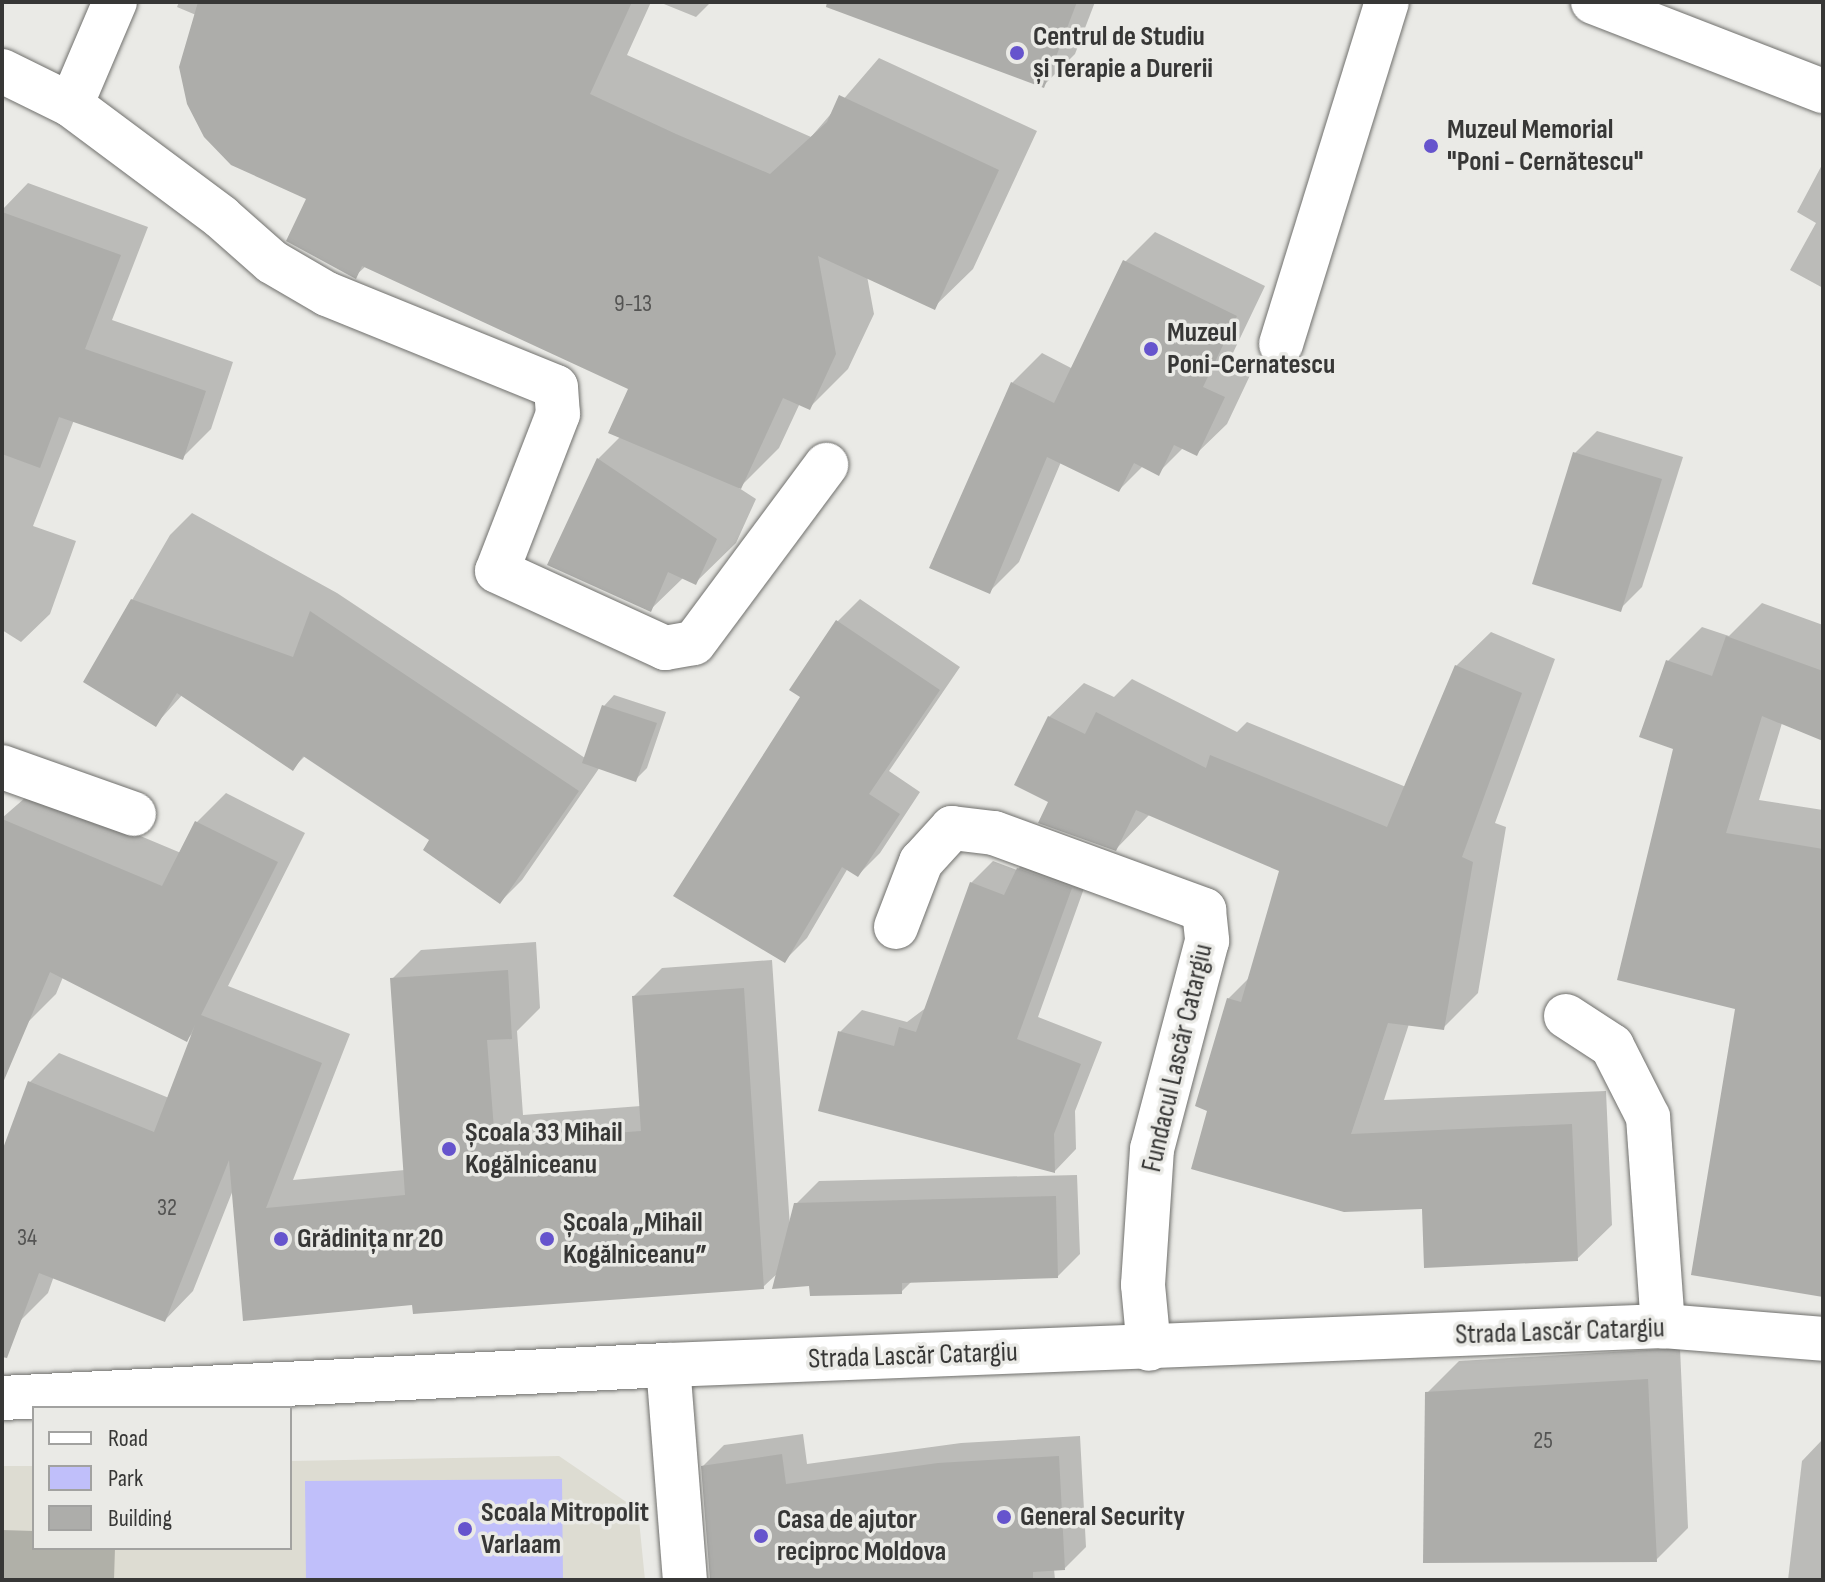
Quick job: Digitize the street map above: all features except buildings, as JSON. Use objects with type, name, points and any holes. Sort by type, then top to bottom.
[{"type":"street","points":[[71,105],[115,2]]},
{"type":"street","points":[[1281,344],[1387,2]]},
{"type":"street","points":[[1593,2],[1823,91]]},
{"type":"street","points":[[2,71],[71,105],[221,217],[272,262],[327,294],[556,387],[558,414],[497,571],[665,648],[694,643],[826,465]]},
{"type":"street","points":[[2,767],[134,814]]},
{"type":"street","name":"Fundacul Lascăr Catargiu","points":[[896,927],[921,862],[952,828],[994,833],[1204,910],[1207,941],[1152,1149],[1143,1285],[1149,1349]]},
{"type":"street","points":[[1566,1016],[1612,1046],[1648,1117],[1663,1326]]},
{"type":"street","name":"Strada Lascăr Catargiu","points":[[2,1398],[668,1365],[1149,1349],[1663,1326],[1823,1339]]},
{"type":"street","points":[[668,1365],[685,1580]]},
{"type":"shaded area","name":"Scoala Mitropolit Varlaam","points":[[559,1456],[638,1510],[645,1580],[2,1580],[2,1466],[32,1466],[32,1550],[292,1550],[292,1461]]},
{"type":"green space","points":[[562,1479],[563,1580],[306,1580],[305,1481]]},
{"type":"place","name":"Centrul de Studiu și Terapie a Durerii","points":[[1017,53]]},
{"type":"place","name":"Muzeul Memorial \"Poni - Cernătescu\"","points":[[1431,146]]},
{"type":"place","name":"Muzeul Poni-Cernatescu","points":[[1151,349]]},
{"type":"place","name":"Școala 33 Mihail Kogălniceanu","points":[[449,1149]]},
{"type":"place","name":"Grădinița nr 20","points":[[281,1239]]},
{"type":"place","name":"Școala „Mihail Kogălniceanu”","points":[[547,1239]]},
{"type":"place","name":"General Security","points":[[1004,1517]]},
{"type":"place","name":"Scoala Mitropolit Varlaam","points":[[465,1529]]},
{"type":"place","name":"Casa de ajutor reciproc Moldova","points":[[761,1536]]}]
